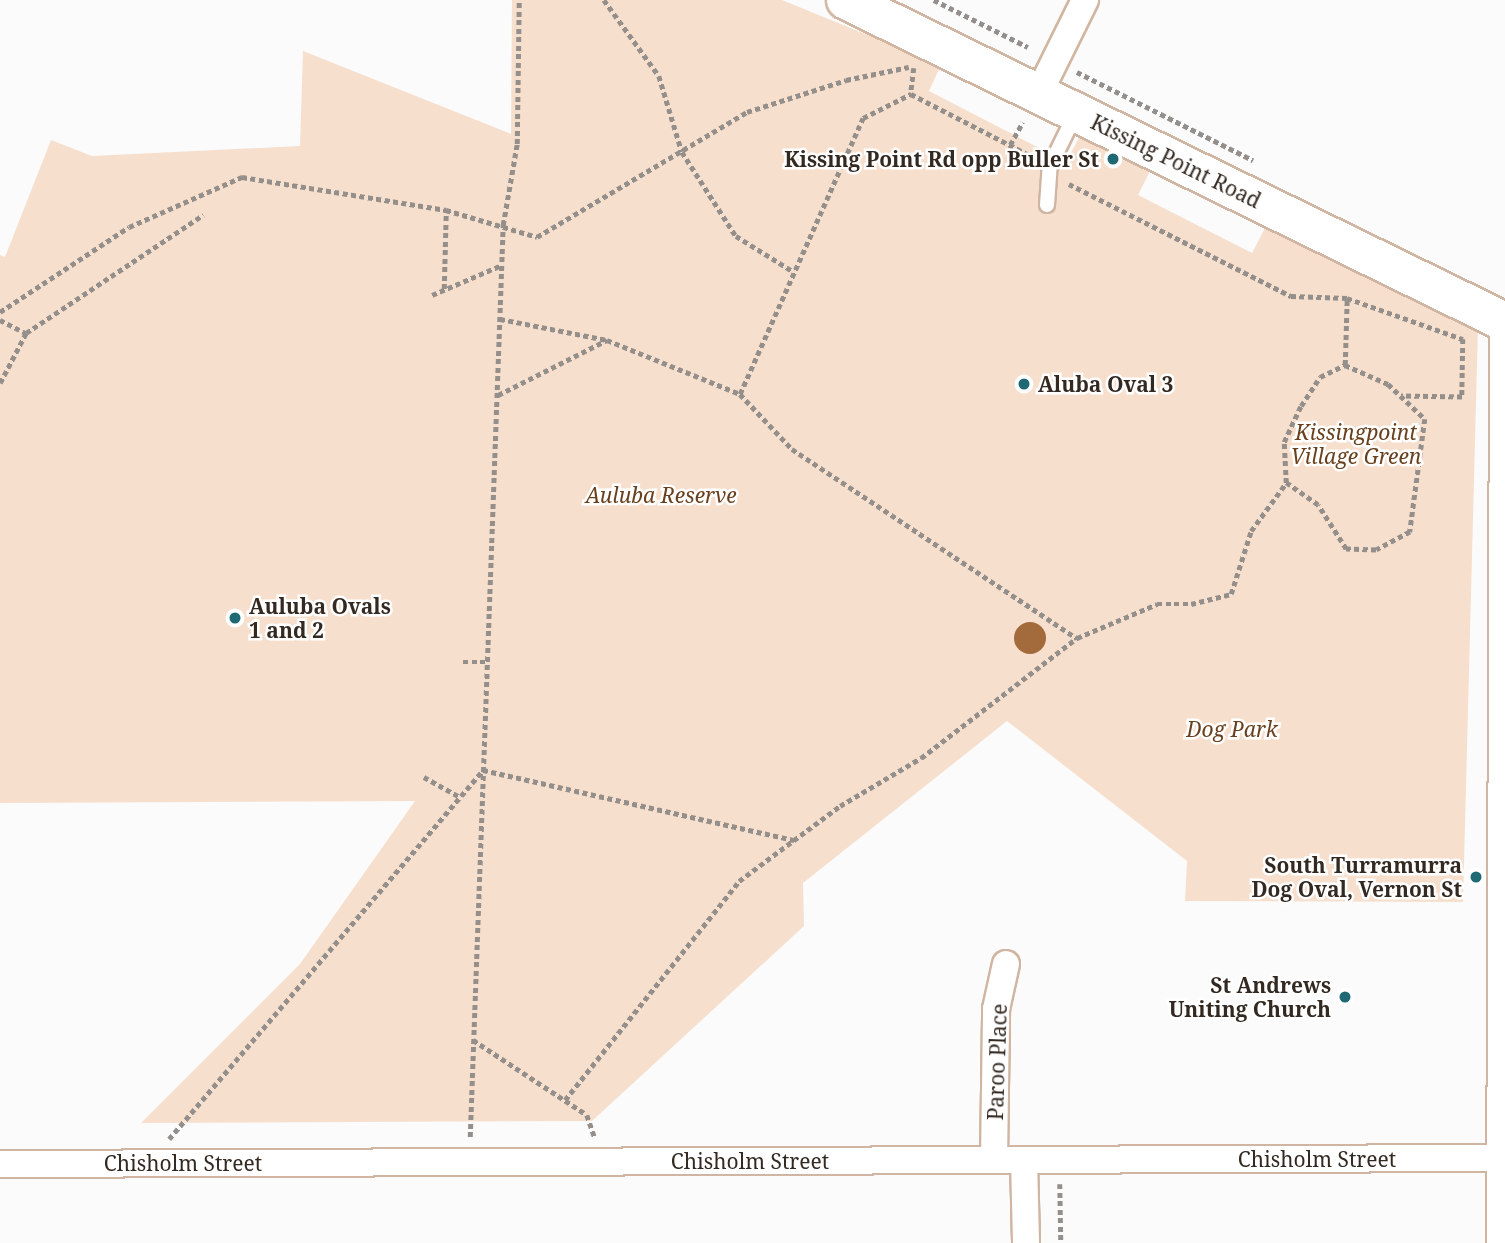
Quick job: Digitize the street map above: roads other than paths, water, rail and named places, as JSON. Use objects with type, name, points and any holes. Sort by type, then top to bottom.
[{"type":"street","name":"Kissing Point Road","points":[[846,0],[1034,101],[1077,111],[1504,322]]},
{"type":"street","points":[[1034,101],[1085,0]]},
{"type":"street","points":[[1500,1243],[1504,322]]},
{"type":"street","name":"Paroo Place","points":[[994,1160],[996,1009],[1006,964]]},
{"type":"street","name":"Chisholm Street","points":[[0,1164],[1501,1158]]},
{"type":"street","points":[[1024,1160],[1026,1243]]},
{"type":"lane","points":[[1046,205],[1050,166],[1077,111]]},
{"type":"place","name":"Kissing Point Rd opp Buller St","points":[[1113,159]]},
{"type":"place","name":"Aluba Oval 3","points":[[1024,384]]},
{"type":"place","name":"Auluba Ovals 1 and 2","points":[[235,618]]},
{"type":"place","name":"South Turramurra Dog Oval, Vernon St","points":[[1476,877]]},
{"type":"place","name":"St Andrews Uniting Church","points":[[1345,997]]},
{"type":"park label","name":"Kissingpoint Village Green","points":[[1356,444]]},
{"type":"park label","name":"Auluba Reserve","points":[[661,495]]},
{"type":"park label","name":"Dog Park","points":[[1232,729]]}]
